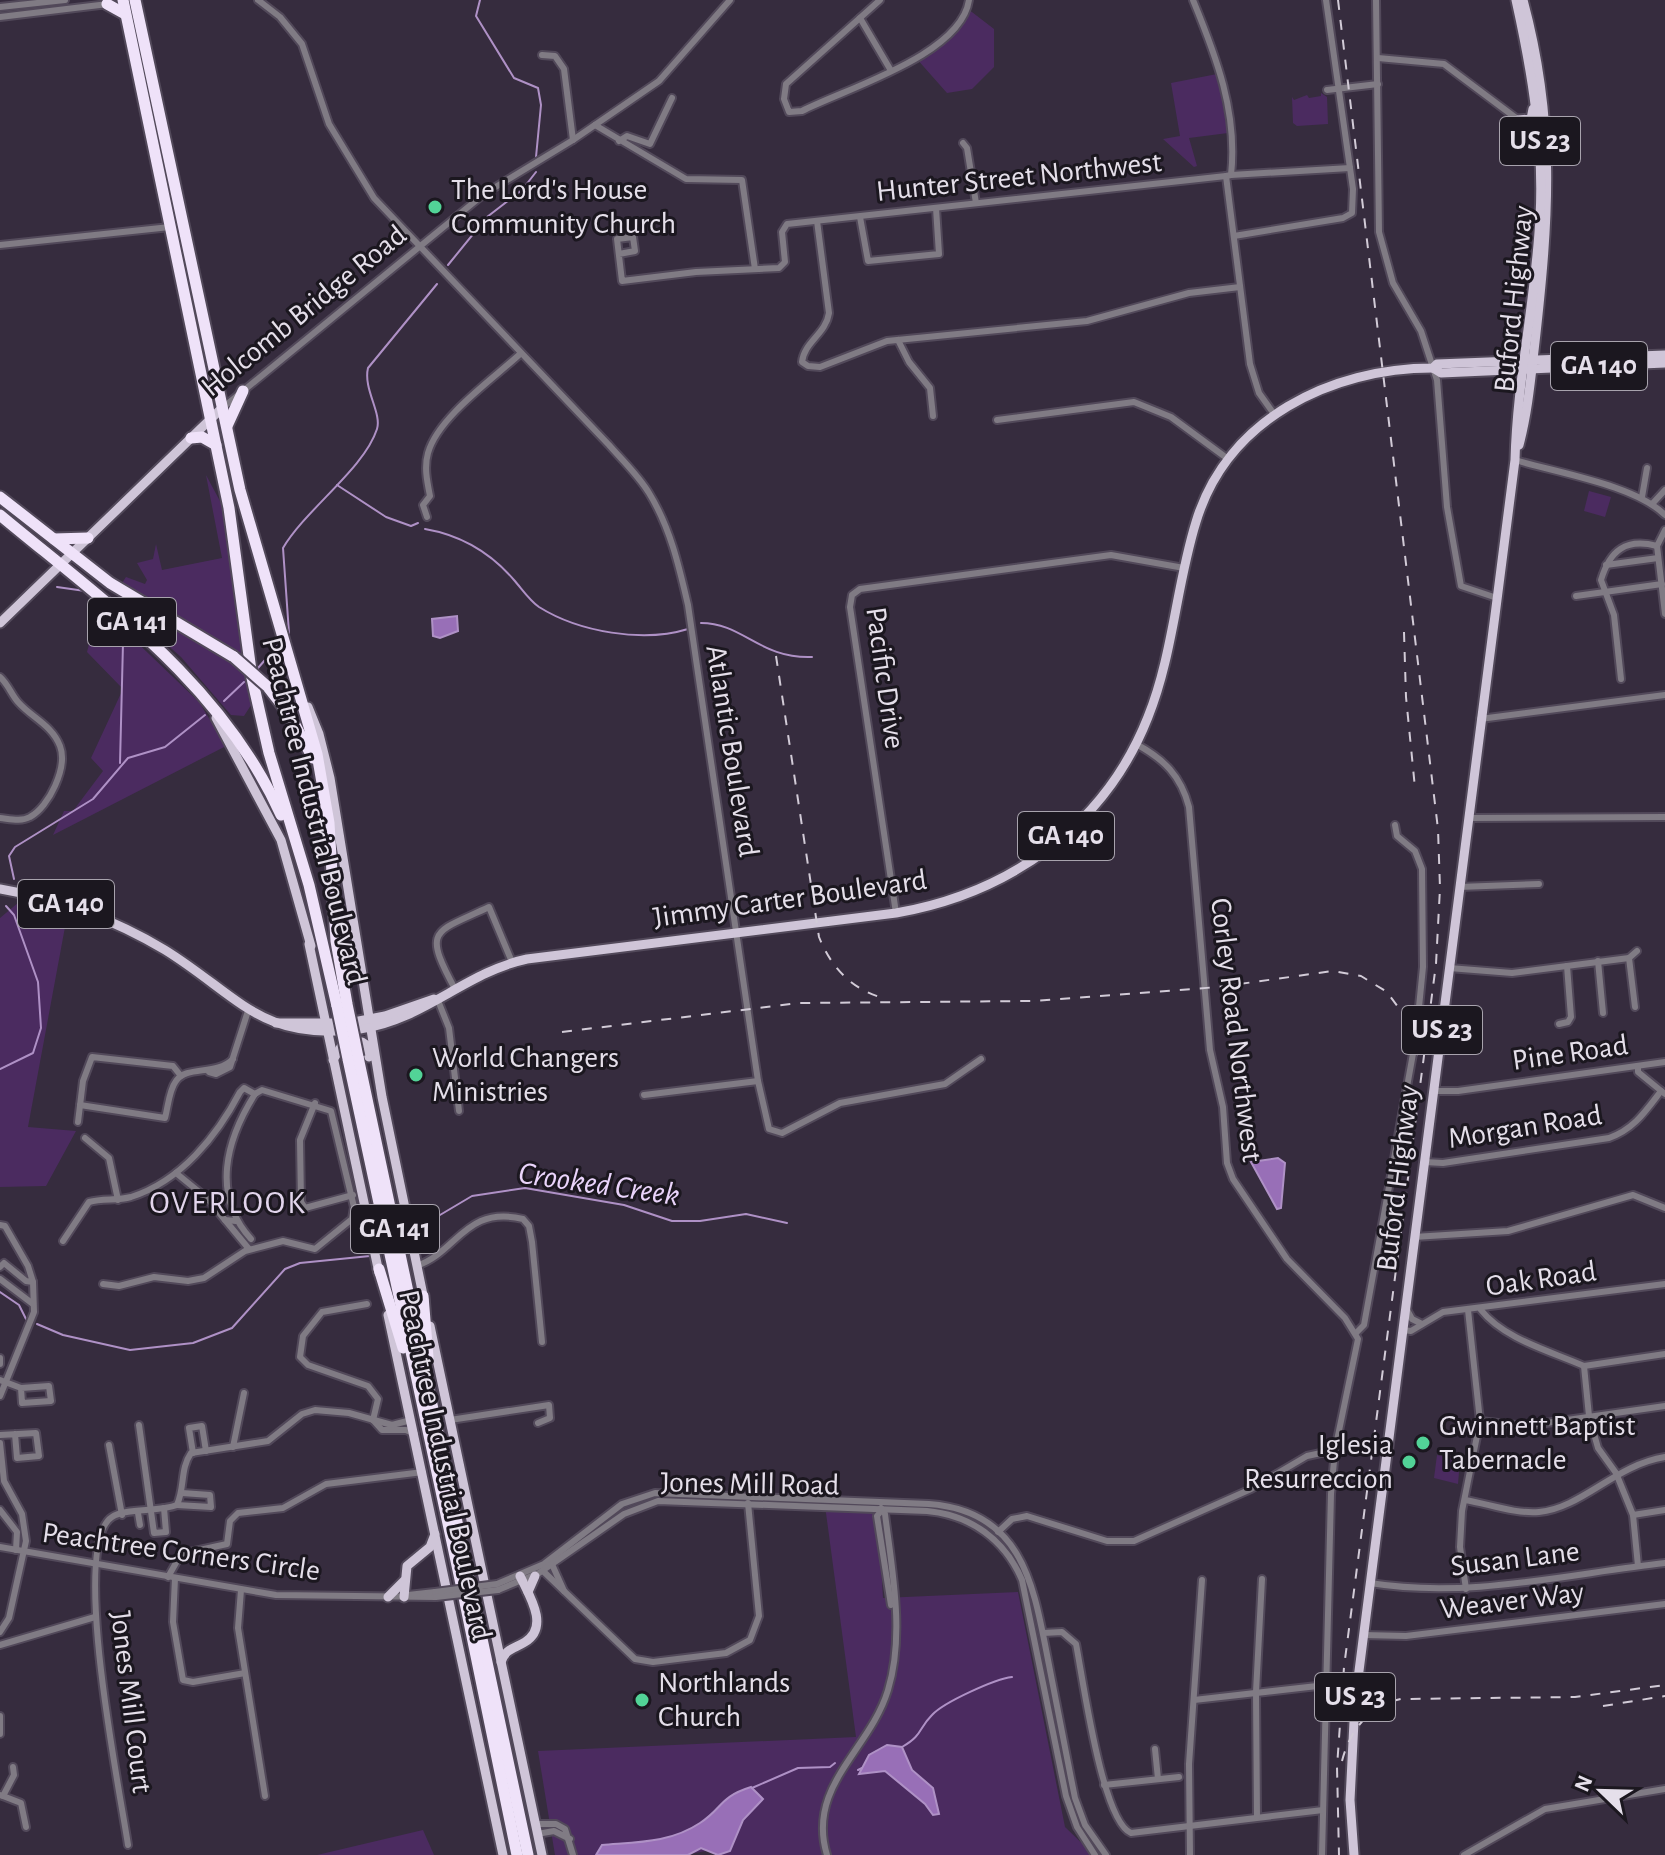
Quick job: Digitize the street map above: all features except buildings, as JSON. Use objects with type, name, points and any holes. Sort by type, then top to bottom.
[{"type":"highway","name":"Peachtree Industrial Boulevard","points":[[135,0],[226,431],[260,567],[303,696],[320,773],[329,823],[342,1005]]},
{"type":"highway","name":"Peachtree Industrial Boulevard","points":[[116,1],[125,14],[229,508],[252,678],[273,768],[342,1005],[425,1422],[528,1855]]},
{"type":"highway","points":[[226,431],[231,410],[243,391]]},
{"type":"highway","points":[[191,438],[202,437],[216,445]]},
{"type":"highway","name":"GA 141","points":[[0,497],[50,538],[65,559],[222,715],[249,756],[299,851]]},
{"type":"highway","points":[[0,507],[65,559]]},
{"type":"highway","name":"GA 141","points":[[0,515],[65,559],[234,657],[268,687],[300,732],[320,773]]},
{"type":"highway","points":[[50,538],[69,541],[88,538]]},
{"type":"highway","name":"Peachtree Industrial Boulevard","points":[[353,1058],[432,1401],[517,1855]]},
{"type":"highway","points":[[379,1269],[425,1422]]},
{"type":"highway","points":[[423,1296],[432,1401]]},
{"type":"main road","name":"Buford Highway","points":[[1354,1855],[1350,1800],[1352,1744],[1363,1635],[1466,818],[1529,364],[1539,231],[1542,128],[1516,0]]},
{"type":"main road","name":"Buford Highway","points":[[1515,460],[1521,393],[1535,340],[1549,220],[1539,66],[1523,0]]},
{"type":"main road","points":[[1534,94],[1532,118],[1521,122],[1540,142]]},
{"type":"main road","points":[[1535,340],[1542,352],[1552,358]]},
{"type":"main road","name":"Jimmy Carter Boulevard","points":[[1433,368],[1441,373],[1500,370],[1552,358],[1665,355]]},
{"type":"main road","name":"Jimmy Carter Boulevard","points":[[373,1025],[512,962],[896,913],[984,889],[1039,857],[1071,832],[1103,797],[1136,744],[1158,687],[1199,514],[1228,459],[1274,414],[1314,390],[1348,379],[1433,368],[1437,364],[1604,366],[1622,375],[1637,364],[1665,363]]},
{"type":"main road","points":[[1500,370],[1513,378],[1521,393]]},
{"type":"main road","name":"Holcomb Bridge Road","points":[[0,623],[221,409]]},
{"type":"main road","points":[[197,688],[281,840],[309,944],[313,948],[326,1012],[340,1026],[373,1043]]},
{"type":"main road","name":"Peachtree Industrial Boulevard","points":[[303,696],[319,734],[330,778],[365,995],[373,1025],[382,1097],[542,1855]]},
{"type":"main road","name":"Jimmy Carter Boulevard","points":[[0,889],[60,902],[124,928],[177,958],[248,1011],[290,1029],[373,1025],[421,1011],[437,998]]},
{"type":"main road","name":"Peachtree Industrial Boulevard","points":[[309,944],[320,998],[340,1026]]},
{"type":"main road","points":[[365,995],[370,1007],[380,1015],[419,1003]]},
{"type":"main road","points":[[331,1052],[340,1026],[357,1015],[365,995]]},
{"type":"main road","points":[[298,1023],[314,1012],[320,998]]},
{"type":"main road","points":[[275,1024],[288,1032],[317,1036],[331,1052]]},
{"type":"main road","name":"Jimmy Carter Boulevard","points":[[275,1024],[340,1026]]},
{"type":"main road","points":[[331,1052],[342,1045],[365,1043],[376,1092],[382,1097]]},
{"type":"main road","name":"Peachtree Industrial Boulevard","points":[[331,1052],[503,1855]]},
{"type":"main road","points":[[404,1597],[407,1566],[432,1544],[436,1531]]},
{"type":"main road","points":[[423,1552],[441,1559]]},
{"type":"main road","points":[[528,1593],[539,1573]]},
{"type":"main road","points":[[500,1665],[506,1651],[527,1641],[536,1628],[537,1615],[522,1579]]},
{"type":"main road","points":[[388,1597],[404,1581]]},
{"type":"main road","points":[[502,1585],[528,1593]]},
{"type":"main road","points":[[494,1638],[514,1647]]},
{"type":"street","points":[[0,7],[65,0]]},
{"type":"street","name":"Atlantic Boulevard","points":[[258,0],[280,17],[302,44],[329,124],[374,198],[418,248],[609,445],[649,494],[676,555],[691,626],[765,1120],[774,1131],[782,1133],[840,1103],[945,1084],[981,1059]]},
{"type":"street","name":"Holcomb Bridge Road","points":[[221,409],[484,194],[573,140],[666,75],[730,0]]},
{"type":"street","points":[[880,0],[786,84],[784,99],[789,112],[809,108],[947,40],[967,13],[969,0]]},
{"type":"street","points":[[1193,0],[1226,96],[1233,147],[1228,176],[1251,371],[1259,393],[1274,414]]},
{"type":"street","points":[[1234,236],[1343,218],[1352,213],[1353,192],[1326,0]]},
{"type":"street","points":[[1376,0],[1379,232],[1393,283],[1421,331],[1433,368],[1442,416],[1447,507],[1461,586],[1497,598]]},
{"type":"street","points":[[0,17],[116,1]]},
{"type":"street","points":[[860,18],[890,69]]},
{"type":"street","points":[[542,55],[555,56],[561,61],[573,140]]},
{"type":"street","points":[[1378,58],[1444,64],[1521,122],[1542,128]]},
{"type":"street","points":[[1327,90],[1378,84]]},
{"type":"street","points":[[619,141],[627,136],[650,144],[672,98]]},
{"type":"street","points":[[595,125],[686,179],[742,180],[755,269],[622,281],[619,254]]},
{"type":"street","points":[[963,143],[967,148],[976,203]]},
{"type":"street","name":"Hunter Street Northwest","points":[[755,269],[784,266],[782,232],[787,224],[1228,176],[1350,168]]},
{"type":"street","points":[[860,217],[868,261],[939,254],[936,208]]},
{"type":"street","points":[[817,221],[829,313],[825,328],[805,349],[804,364],[820,367],[877,344],[898,340],[925,335],[997,333],[1091,320],[1172,296],[1240,287]]},
{"type":"street","points":[[0,245],[170,227]]},
{"type":"street","points":[[898,340],[909,362],[930,388],[933,416]]},
{"type":"street","points":[[427,517],[423,505],[430,496],[425,469],[432,442],[490,379],[520,354]]},
{"type":"street","points":[[997,420],[1134,402],[1171,417],[1228,459]]},
{"type":"street","points":[[1515,460],[1642,497],[1665,515]]},
{"type":"street","points":[[1642,497],[1647,468]]},
{"type":"street","points":[[1653,503],[1665,490]]},
{"type":"street","points":[[1665,530],[1657,546],[1665,614]]},
{"type":"street","points":[[1621,679],[1614,615],[1600,586],[1612,554],[1629,544],[1657,546]]},
{"type":"street","name":"Pacific Drive","points":[[896,913],[850,609],[852,595],[860,589],[1111,555],[1184,568]]},
{"type":"street","points":[[1606,565],[1658,558]]},
{"type":"street","points":[[1576,596],[1662,584]]},
{"type":"street","points":[[0,677],[18,703],[44,723],[61,747],[62,759],[51,795],[33,815],[22,820],[0,818]]},
{"type":"street","points":[[1480,719],[1665,695]]},
{"type":"street","name":"Corley Road Northwest","points":[[1136,744],[1157,756],[1176,775],[1189,807],[1210,1050],[1223,1107],[1227,1163],[1233,1179],[1287,1259],[1356,1333]]},
{"type":"street","points":[[1466,818],[1665,817]]},
{"type":"street","points":[[1322,1855],[1335,1450],[1358,1347],[1356,1333],[1364,1325],[1382,1244],[1422,987],[1422,869],[1415,851],[1397,836],[1395,825]]},
{"type":"street","points":[[1459,887],[1539,884]]},
{"type":"street","points":[[455,989],[435,946],[438,933],[445,926],[489,907],[512,962]]},
{"type":"street","points":[[1449,968],[1512,973],[1629,958],[1637,951]]},
{"type":"street","points":[[1629,958],[1635,1007]]},
{"type":"street","points":[[1598,961],[1603,1013]]},
{"type":"street","points":[[1559,1024],[1568,1022],[1571,1017],[1567,966]]},
{"type":"street","points":[[437,998],[449,1028],[459,1111]]},
{"type":"street","points":[[80,1105],[165,1118],[174,1083],[181,1076],[224,1072],[233,1059],[248,1011]]},
{"type":"street","points":[[78,1122],[83,1081],[92,1057],[173,1066],[181,1076]]},
{"type":"street","name":"Pine Road","points":[[1434,1091],[1458,1091],[1665,1062]]},
{"type":"street","points":[[1638,1066],[1638,1072],[1663,1093]]},
{"type":"street","points":[[644,1095],[758,1081]]},
{"type":"street","points":[[63,1241],[89,1202],[118,1200],[146,1191],[176,1173],[217,1129],[244,1088],[255,1094]]},
{"type":"street","points":[[103,1284],[119,1286],[154,1277],[188,1281],[204,1278],[249,1249],[283,1241],[319,1247],[352,1219],[352,1198],[334,1114],[315,1103],[262,1090],[255,1094],[240,1119],[229,1155],[226,1192],[236,1221],[251,1239]]},
{"type":"street","name":"Morgan Road","points":[[1424,1162],[1443,1163],[1609,1138],[1625,1132],[1640,1120],[1663,1093]]},
{"type":"street","points":[[315,1103],[300,1140],[301,1202],[305,1208],[363,1195]]},
{"type":"street","points":[[85,1138],[109,1158],[118,1200]]},
{"type":"street","points":[[176,1173],[208,1199],[249,1249]]},
{"type":"street","points":[[1414,1237],[1508,1231],[1633,1195],[1665,1208]]},
{"type":"street","points":[[416,1266],[437,1255],[462,1230],[504,1216],[523,1219],[529,1226],[532,1242],[542,1342]]},
{"type":"street","points":[[225,1220],[236,1221]]},
{"type":"street","points":[[0,1225],[5,1226],[28,1266],[33,1282],[34,1312],[3,1381],[0,1396]]},
{"type":"street","points":[[0,1267],[4,1263],[26,1281],[33,1282]]},
{"type":"street","points":[[0,1279],[33,1304]]},
{"type":"street","name":"Oak Road","points":[[1403,1330],[1426,1324],[1443,1312],[1481,1310],[1665,1284]]},
{"type":"street","points":[[367,1304],[322,1312],[303,1336],[300,1357],[308,1365],[371,1389],[378,1399],[373,1420]]},
{"type":"street","points":[[1406,1308],[1412,1319],[1426,1324]]},
{"type":"street","points":[[1466,1589],[1460,1547],[1465,1500],[1480,1421],[1468,1310]]},
{"type":"street","points":[[1481,1310],[1491,1322],[1516,1336],[1584,1366],[1665,1354]]},
{"type":"street","points":[[1584,1366],[1589,1416],[1598,1448],[1616,1473],[1633,1515],[1638,1566]]},
{"type":"street","points":[[3,1381],[21,1388],[49,1386],[51,1401],[22,1403],[21,1388]]},
{"type":"street","points":[[233,1447],[233,1433],[244,1393]]},
{"type":"street","points":[[450,1420],[549,1405],[550,1418],[538,1423]]},
{"type":"street","points":[[1480,1421],[1525,1426],[1665,1406]]},
{"type":"street","points":[[177,1505],[182,1493],[184,1463],[193,1453],[268,1441],[302,1414],[315,1410],[349,1413],[396,1426],[411,1420]]},
{"type":"street","points":[[373,1420],[382,1430],[406,1430],[415,1434]]},
{"type":"street","points":[[139,1425],[154,1533],[166,1532],[164,1508]]},
{"type":"street","points":[[193,1453],[189,1428],[202,1426],[206,1451]]},
{"type":"street","points":[[0,1435],[15,1434],[36,1433],[39,1456],[17,1458],[15,1434]]},
{"type":"street","points":[[0,1443],[4,1481],[24,1522],[26,1541],[19,1550]]},
{"type":"street","points":[[109,1445],[122,1515],[177,1505],[211,1507],[210,1495],[182,1493]]},
{"type":"street","points":[[996,1535],[1012,1519],[1027,1516],[1102,1540],[1134,1541],[1251,1489],[1307,1456],[1335,1450]]},
{"type":"street","points":[[1465,1500],[1539,1512],[1565,1506],[1616,1473],[1665,1457]]},
{"type":"street","points":[[245,1673],[193,1682],[183,1680],[173,1622],[171,1578],[181,1554],[227,1544],[230,1521],[238,1513],[283,1508],[326,1484],[423,1472]]},
{"type":"street","points":[[0,1490],[4,1481]]},
{"type":"street","name":"Jones Mill Road","points":[[502,1585],[560,1552],[615,1509],[655,1493],[748,1495],[881,1507]]},
{"type":"street","points":[[539,1573],[564,1591],[635,1659],[653,1662],[738,1650],[753,1636],[759,1616],[748,1495]]},
{"type":"street","name":"Jones Mill Road","points":[[522,1579],[619,1517],[658,1501],[951,1507],[973,1514],[1016,1550],[1030,1576],[1075,1798],[1089,1833],[1106,1855]]},
{"type":"street","points":[[827,1855],[820,1822],[827,1801],[844,1763],[876,1720],[888,1692],[895,1663],[887,1530],[881,1507]]},
{"type":"street","points":[[615,1509],[619,1517]]},
{"type":"street","points":[[0,1510],[19,1536],[12,1606],[0,1632]]},
{"type":"street","points":[[1633,1515],[1665,1510]]},
{"type":"street","points":[[138,1513],[140,1525]]},
{"type":"street","name":"Jones Mill Court","points":[[122,1515],[113,1516],[104,1524],[96,1564],[95,1617],[128,1845]]},
{"type":"street","points":[[13,1527],[24,1522]]},
{"type":"street","name":"Jones Mill Road","points":[[996,1535],[1026,1591],[1066,1796],[1080,1833],[1095,1855]]},
{"type":"street","name":"Peachtree Corners Circle","points":[[0,1547],[291,1597],[436,1595],[522,1579]]},
{"type":"street","name":"Jones Mill Road","points":[[522,1579],[539,1573],[560,1552]]},
{"type":"street","points":[[551,1563],[564,1591]]},
{"type":"street","name":"Susan Lane","points":[[1370,1583],[1413,1590],[1466,1589],[1665,1563]]},
{"type":"street","points":[[1257,1817],[1256,1692],[1262,1579]]},
{"type":"street","points":[[1190,1855],[1194,1700],[1202,1580]]},
{"type":"street","points":[[241,1590],[238,1628],[265,1796]]},
{"type":"street","name":"Weaver Way","points":[[1363,1635],[1406,1636],[1665,1604]]},
{"type":"street","points":[[0,1645],[95,1617]]},
{"type":"street","points":[[1043,1633],[1062,1632],[1076,1644],[1104,1785],[1111,1810],[1126,1831],[1131,1833],[1323,1810]]},
{"type":"street","points":[[1194,1700],[1326,1685]]},
{"type":"street","points":[[0,1716],[0,1734]]},
{"type":"street","points":[[1155,1749],[1158,1779]]},
{"type":"street","points":[[13,1767],[14,1775],[2,1796],[21,1803],[26,1827]]},
{"type":"street","points":[[1104,1785],[1179,1777]]},
{"type":"street","points":[[1464,1855],[1545,1809],[1665,1789]]},
{"type":"street","points":[[536,1829],[554,1831],[570,1839],[573,1855]]},
{"type":"shaded area","points":[[968,9],[994,29],[994,67],[972,89],[947,93],[916,58],[928,52]]},
{"type":"shaded area","points":[[1217,74],[1228,133],[1189,138],[1197,166],[1194,167],[1163,139],[1180,136],[1171,83]]},
{"type":"shaded area","points":[[1321,93],[1327,97],[1328,124],[1297,126],[1293,123],[1292,97],[1294,100],[1307,95],[1309,98],[1321,96]]},
{"type":"shaded area","points":[[206,475],[221,503],[246,657],[122,583],[126,577],[145,584],[147,580],[137,563],[153,559],[156,544],[162,570],[222,558]]},
{"type":"shaded area","points":[[1589,491],[1611,497],[1605,517],[1584,511]]},
{"type":"shaded area","points":[[99,606],[199,702],[226,746],[53,835],[64,811],[73,811],[103,771],[91,758],[123,689],[87,652]]},
{"type":"shaded area","points":[[148,615],[204,644],[248,672],[253,702],[244,716],[231,715],[181,657],[136,617]]},
{"type":"shaded area","points":[[457,616],[458,631],[440,638],[433,636],[432,619]]},
{"type":"shaded area","points":[[31,892],[70,900],[28,1127],[76,1131],[46,1186],[0,1187],[0,918]]},
{"type":"shaded area","points":[[1278,1158],[1285,1163],[1281,1208],[1277,1209],[1251,1162]]},
{"type":"shaded area","points":[[1437,1455],[1460,1460],[1458,1484],[1434,1478]]},
{"type":"shaded area","points":[[824,1498],[877,1498],[883,1598],[1018,1592],[1065,1827],[1094,1855],[718,1855],[717,1849],[684,1855],[555,1855],[538,1751],[856,1737]]},
{"type":"shaded area","points":[[887,1745],[902,1747],[912,1770],[933,1788],[939,1814],[933,1815],[925,1804],[885,1771],[859,1774],[869,1755]]},
{"type":"shaded area","points":[[751,1787],[763,1799],[743,1820],[730,1851],[718,1855],[701,1848],[688,1855],[596,1855],[602,1845],[653,1840],[689,1830],[727,1799]]},
{"type":"shaded area","points":[[423,1830],[434,1855],[317,1855]]},
{"type":"waterway","points":[[480,0],[476,16],[514,78],[538,88],[541,105],[536,157]]},
{"type":"waterway","points":[[448,265],[487,217],[522,190],[536,172]]},
{"type":"waterway","points":[[289,633],[283,548],[370,444],[378,423],[368,384],[368,368],[437,284]]},
{"type":"waterway","points":[[337,485],[386,517],[411,526],[418,523]]},
{"type":"waterway","points":[[425,529],[462,540],[485,553],[535,604],[573,623],[632,635],[688,629]]},
{"type":"waterway","points":[[57,587],[85,591]]},
{"type":"waterway","points":[[111,612],[123,643],[120,763]]},
{"type":"waterway","points":[[701,623],[729,629],[779,653],[812,657]]},
{"type":"waterway","points":[[258,668],[279,644]]},
{"type":"waterway","points":[[224,701],[244,682]]},
{"type":"waterway","points":[[14,879],[9,856],[15,847],[93,799],[128,758],[165,747],[205,715]]},
{"type":"waterway","points":[[0,1069],[33,1053],[41,1028],[38,982],[14,915],[6,906]]},
{"type":"waterway","name":"Crooked Creek","points":[[413,1231],[472,1196],[525,1188],[624,1205],[672,1221],[700,1221],[746,1214],[787,1223]]},
{"type":"waterway","name":"Crooked Creek","points":[[37,1324],[63,1335],[130,1350],[193,1343],[232,1328],[285,1269],[300,1263],[370,1256]]},
{"type":"waterway","name":"Crooked Creek","points":[[0,1292],[19,1305],[26,1319]]},
{"type":"waterway","points":[[902,1747],[917,1735],[932,1715],[947,1704],[982,1686],[1012,1677]]},
{"type":"waterway","points":[[752,1788],[798,1768],[830,1767],[835,1763]]},
{"type":"waterway","points":[[858,1770],[862,1768]]},
{"type":"railway","points":[[1338,0],[1438,829],[1440,888],[1436,964],[1344,1667],[1337,1767],[1339,1855]]},
{"type":"railway","points":[[1404,632],[1406,697],[1415,788]]},
{"type":"railway","points":[[776,656],[819,937],[836,967],[852,983],[883,998]]},
{"type":"railway","points":[[562,1032],[799,1003],[1033,1001],[1218,987],[1333,971],[1361,976],[1387,992],[1409,1022],[1418,1055]]},
{"type":"railway","points":[[1342,1761],[1350,1739],[1362,1721],[1379,1707],[1401,1699],[1575,1697],[1665,1685]]},
{"type":"railway","points":[[1603,1706],[1665,1696]]},
{"type":"place","name":"The Lord's House Community Church","points":[[435,207]]},
{"type":"place","name":"World Changers Ministries","points":[[416,1075]]},
{"type":"place","name":"Gwinnett Baptist Tabernacle","points":[[1423,1443]]},
{"type":"place","name":"Iglesia Resurreccion","points":[[1409,1462]]},
{"type":"place","name":"Northlands Church","points":[[642,1700]]},
{"type":"district","name":"OVERLOOK","points":[[228,1203]]}]
